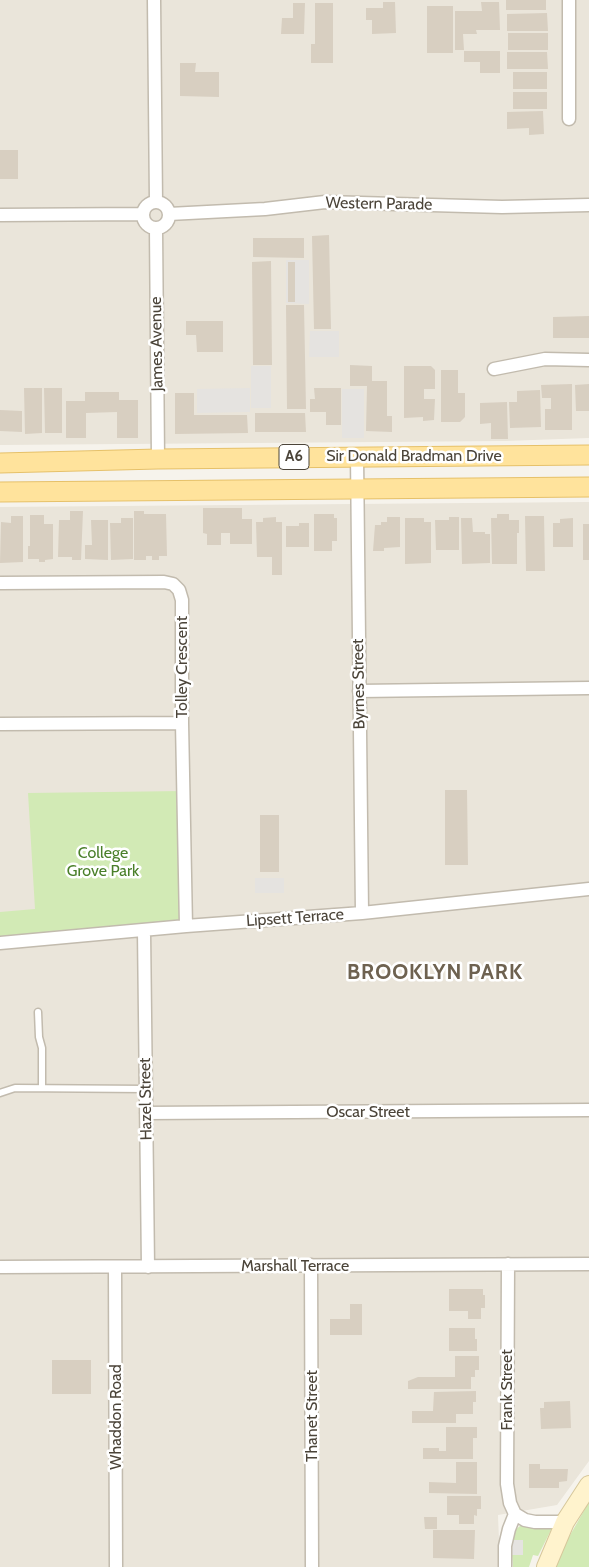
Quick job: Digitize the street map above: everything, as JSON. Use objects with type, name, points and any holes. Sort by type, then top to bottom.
[{"type":"main road","name":"Sir Donald Bradman Drive","points":[[0,464],[158,459],[589,455]]},
{"type":"main road","points":[[57,462],[57,476],[80,492]]},
{"type":"main road","name":"Sir Donald Bradman Drive","points":[[0,492],[589,487]]},
{"type":"main road","points":[[546,1567],[565,1522],[589,1485]]},
{"type":"street","points":[[154,0],[156,202]]},
{"type":"street","points":[[569,0],[569,119]]},
{"type":"street","points":[[156,202],[161,203],[167,208],[169,214],[164,226],[156,229],[144,223],[142,214],[149,204],[156,202]]},
{"type":"street","name":"Western Parade","points":[[169,214],[265,209],[325,202],[502,207],[589,206]]},
{"type":"street","points":[[0,215],[142,214]]},
{"type":"street","name":"James Avenue","points":[[156,229],[158,459]]},
{"type":"street","points":[[494,369],[545,359],[589,360]]},
{"type":"street","name":"Byrnes Street","points":[[357,456],[362,913]]},
{"type":"street","name":"Tolley Crescent","points":[[0,583],[164,582],[173,584],[179,590],[182,600],[182,723],[186,926]]},
{"type":"street","points":[[359,691],[589,688]]},
{"type":"street","points":[[0,724],[182,723]]},
{"type":"street","name":"Lipsett Terrace","points":[[0,943],[186,926],[362,913],[589,889]]},
{"type":"street","name":"Hazel Street","points":[[144,931],[148,1267]]},
{"type":"street","name":"Oscar Street","points":[[146,1113],[589,1110]]},
{"type":"street","name":"Frank Street","points":[[508,1264],[507,1484],[510,1503],[516,1514]]},
{"type":"street","name":"Marshall Terrace","points":[[0,1267],[589,1264]]},
{"type":"street","name":"Thanet Street","points":[[311,1265],[312,1567]]},
{"type":"street","name":"Whaddon Road","points":[[115,1267],[116,1567]]},
{"type":"street","points":[[505,1567],[504,1546],[516,1514],[525,1520],[535,1522],[565,1522]]},
{"type":"lane","points":[[38,1012],[39,1036],[42,1048],[42,1088]]},
{"type":"lane","points":[[0,1093],[15,1088],[146,1089]]},
{"type":"shaded area","points":[[0,0],[589,0],[589,438],[505,441],[0,445]]},
{"type":"shaded area","points":[[286,260],[309,260],[309,304],[286,303]]},
{"type":"shaded area","points":[[310,331],[339,331],[339,357],[309,357]]},
{"type":"shaded area","points":[[251,366],[271,366],[271,408],[251,408]]},
{"type":"shaded area","points":[[250,388],[250,412],[197,413],[197,389]]},
{"type":"shaded area","points":[[342,389],[364,389],[364,438],[342,438]]},
{"type":"shaded area","points":[[589,502],[589,1461],[557,1505],[498,1515],[500,1567],[0,1567],[0,507]]},
{"type":"shaded area","points":[[255,878],[284,878],[284,893],[255,893]]},
{"type":"shaded area","points":[[512,1540],[523,1540],[523,1555],[512,1555]]},
{"type":"green space","name":"College Grove Park","points":[[183,791],[186,926],[0,943],[0,912],[35,909],[28,793]]},
{"type":"green space","points":[[589,1502],[589,1567],[554,1567],[565,1544]]},
{"type":"green space","points":[[520,1526],[541,1529],[552,1528],[538,1556],[533,1555],[529,1567],[513,1567],[512,1555],[523,1554],[523,1540],[512,1540],[513,1532]]},
{"type":"building","points":[[506,0],[546,0],[546,10],[506,10]]},
{"type":"building","points":[[383,2],[395,2],[396,33],[372,34],[372,20],[366,20],[366,8],[383,8]]},
{"type":"building","points":[[481,2],[499,2],[500,30],[476,30],[477,34],[463,34],[464,50],[455,50],[455,11],[482,11]]},
{"type":"building","points":[[293,3],[305,3],[304,34],[281,34],[282,18],[293,18]]},
{"type":"building","points":[[315,3],[333,3],[333,63],[311,63],[311,44],[315,44]]},
{"type":"building","points":[[427,6],[453,6],[453,53],[427,53]]},
{"type":"building","points":[[547,13],[548,31],[507,31],[507,14]]},
{"type":"building","points":[[508,33],[548,33],[548,50],[508,50]]},
{"type":"building","points":[[464,51],[500,51],[500,73],[480,73],[480,62],[464,62]]},
{"type":"building","points":[[507,52],[547,52],[548,69],[507,69]]},
{"type":"building","points":[[180,63],[196,63],[195,72],[219,72],[219,97],[180,96]]},
{"type":"building","points":[[513,72],[547,72],[547,89],[513,89]]},
{"type":"building","points":[[513,92],[547,92],[547,109],[513,109]]},
{"type":"building","points":[[543,111],[544,134],[529,135],[529,128],[507,129],[507,112]]},
{"type":"building","points":[[0,150],[18,150],[18,179],[0,179]]},
{"type":"building","points":[[329,235],[331,329],[314,329],[312,236]]},
{"type":"building","points":[[253,238],[304,238],[304,258],[253,257]]},
{"type":"building","points":[[271,261],[272,365],[253,365],[252,262]]},
{"type":"building","points":[[288,262],[295,262],[295,302],[288,302]]},
{"type":"building","points":[[286,305],[304,305],[306,409],[287,409]]},
{"type":"building","points":[[589,316],[589,338],[553,338],[553,317]]},
{"type":"building","points":[[186,321],[223,321],[223,352],[197,352],[196,335],[186,335]]},
{"type":"building","points":[[350,365],[372,366],[372,381],[387,381],[387,416],[392,416],[392,432],[366,431],[367,386],[350,386]]},
{"type":"building","points":[[404,366],[431,366],[435,370],[435,389],[424,389],[424,399],[435,399],[434,420],[423,421],[423,417],[404,418]]},
{"type":"building","points":[[441,370],[458,370],[458,393],[465,393],[465,417],[460,422],[441,422]]},
{"type":"building","points":[[572,384],[572,430],[545,430],[545,409],[551,409],[551,398],[542,398],[541,385]]},
{"type":"building","points":[[589,384],[589,411],[576,411],[575,385]]},
{"type":"building","points":[[24,388],[42,388],[42,433],[25,434]]},
{"type":"building","points":[[44,388],[62,388],[62,433],[45,433]]},
{"type":"building","points":[[314,388],[341,388],[341,425],[326,425],[326,412],[310,412],[310,399],[315,399]]},
{"type":"building","points":[[540,390],[541,427],[510,428],[509,402],[517,402],[517,391]]},
{"type":"building","points":[[85,392],[119,392],[119,400],[138,400],[138,438],[117,438],[117,412],[86,413],[86,438],[66,438],[66,401],[85,401]]},
{"type":"building","points":[[175,393],[194,393],[194,415],[247,415],[248,433],[175,434]]},
{"type":"building","points":[[507,402],[508,439],[491,439],[491,423],[480,424],[480,403]]},
{"type":"building","points":[[0,410],[22,411],[22,432],[0,431]]},
{"type":"building","points":[[255,413],[305,413],[306,432],[255,432]]},
{"type":"building","points":[[203,508],[242,508],[242,519],[252,519],[252,544],[230,544],[230,533],[221,533],[221,545],[207,545],[207,534],[203,533]]},
{"type":"building","points":[[70,511],[83,511],[81,560],[72,560],[72,557],[58,557],[59,520],[70,520]]},
{"type":"building","points":[[134,511],[144,511],[144,514],[166,514],[167,556],[159,556],[159,560],[152,560],[152,556],[146,556],[146,560],[134,560]]},
{"type":"building","points":[[314,514],[334,514],[334,518],[337,518],[337,541],[332,541],[332,551],[314,551]]},
{"type":"building","points":[[497,514],[509,514],[509,520],[519,520],[517,564],[492,564],[491,518],[497,518]]},
{"type":"building","points":[[30,515],[44,515],[44,524],[53,524],[53,559],[39,562],[39,559],[28,559]]},
{"type":"building","points":[[11,516],[23,516],[23,562],[0,563],[1,522],[11,523]]},
{"type":"building","points":[[525,516],[544,516],[545,571],[526,571]]},
{"type":"building","points":[[276,517],[276,522],[282,522],[282,575],[272,575],[272,557],[257,557],[256,522],[263,522],[263,518]]},
{"type":"building","points":[[387,517],[400,517],[400,547],[384,548],[384,551],[373,551],[375,525],[387,522]]},
{"type":"building","points":[[449,517],[459,517],[459,550],[436,550],[435,520],[449,520]]},
{"type":"building","points":[[121,518],[133,518],[133,559],[111,560],[110,523],[121,523]]},
{"type":"building","points":[[405,518],[424,518],[424,522],[431,522],[431,563],[405,564]]},
{"type":"building","points":[[461,518],[472,518],[473,532],[490,534],[490,563],[462,564]]},
{"type":"building","points":[[573,518],[573,547],[553,547],[553,523],[560,523],[560,519]]},
{"type":"building","points":[[91,520],[108,520],[108,560],[85,559],[85,545],[92,545]]},
{"type":"building","points":[[299,523],[309,523],[309,547],[286,547],[286,526],[299,526]]},
{"type":"building","points":[[583,524],[589,524],[589,560],[583,560]]},
{"type":"building","points":[[445,790],[467,790],[468,865],[445,865]]},
{"type":"building","points":[[260,815],[279,815],[279,872],[260,872]]},
{"type":"building","points":[[449,1289],[483,1289],[485,1308],[481,1308],[481,1319],[468,1319],[468,1311],[449,1311]]},
{"type":"building","points":[[350,1304],[362,1304],[362,1335],[330,1335],[330,1319],[350,1319]]},
{"type":"building","points":[[449,1328],[475,1328],[477,1351],[449,1351]]},
{"type":"building","points":[[455,1356],[479,1356],[479,1370],[475,1370],[475,1377],[471,1377],[471,1389],[408,1389],[408,1381],[418,1377],[455,1377]]},
{"type":"building","points":[[52,1360],[91,1360],[91,1394],[52,1394]]},
{"type":"building","points":[[476,1391],[476,1402],[473,1402],[473,1414],[456,1414],[456,1423],[412,1423],[412,1411],[433,1411],[434,1392]]},
{"type":"building","points":[[570,1401],[571,1428],[541,1429],[540,1408],[544,1408],[544,1402]]},
{"type":"building","points":[[446,1427],[477,1427],[477,1438],[473,1438],[473,1459],[423,1459],[423,1448],[439,1448],[439,1451],[446,1451]]},
{"type":"building","points":[[456,1462],[477,1462],[477,1494],[429,1493],[429,1482],[456,1483]]},
{"type":"building","points":[[529,1464],[540,1464],[540,1469],[568,1469],[567,1481],[559,1482],[559,1488],[529,1488]]},
{"type":"building","points":[[447,1496],[481,1496],[481,1509],[477,1509],[477,1516],[474,1515],[474,1524],[459,1524],[459,1515],[447,1515]]},
{"type":"building","points":[[424,1517],[437,1517],[437,1529],[425,1529]]},
{"type":"building","points":[[433,1530],[475,1530],[474,1559],[433,1558]]},
{"type":"district","name":"BROOKLYN PARK","points":[[435,973]]}]
